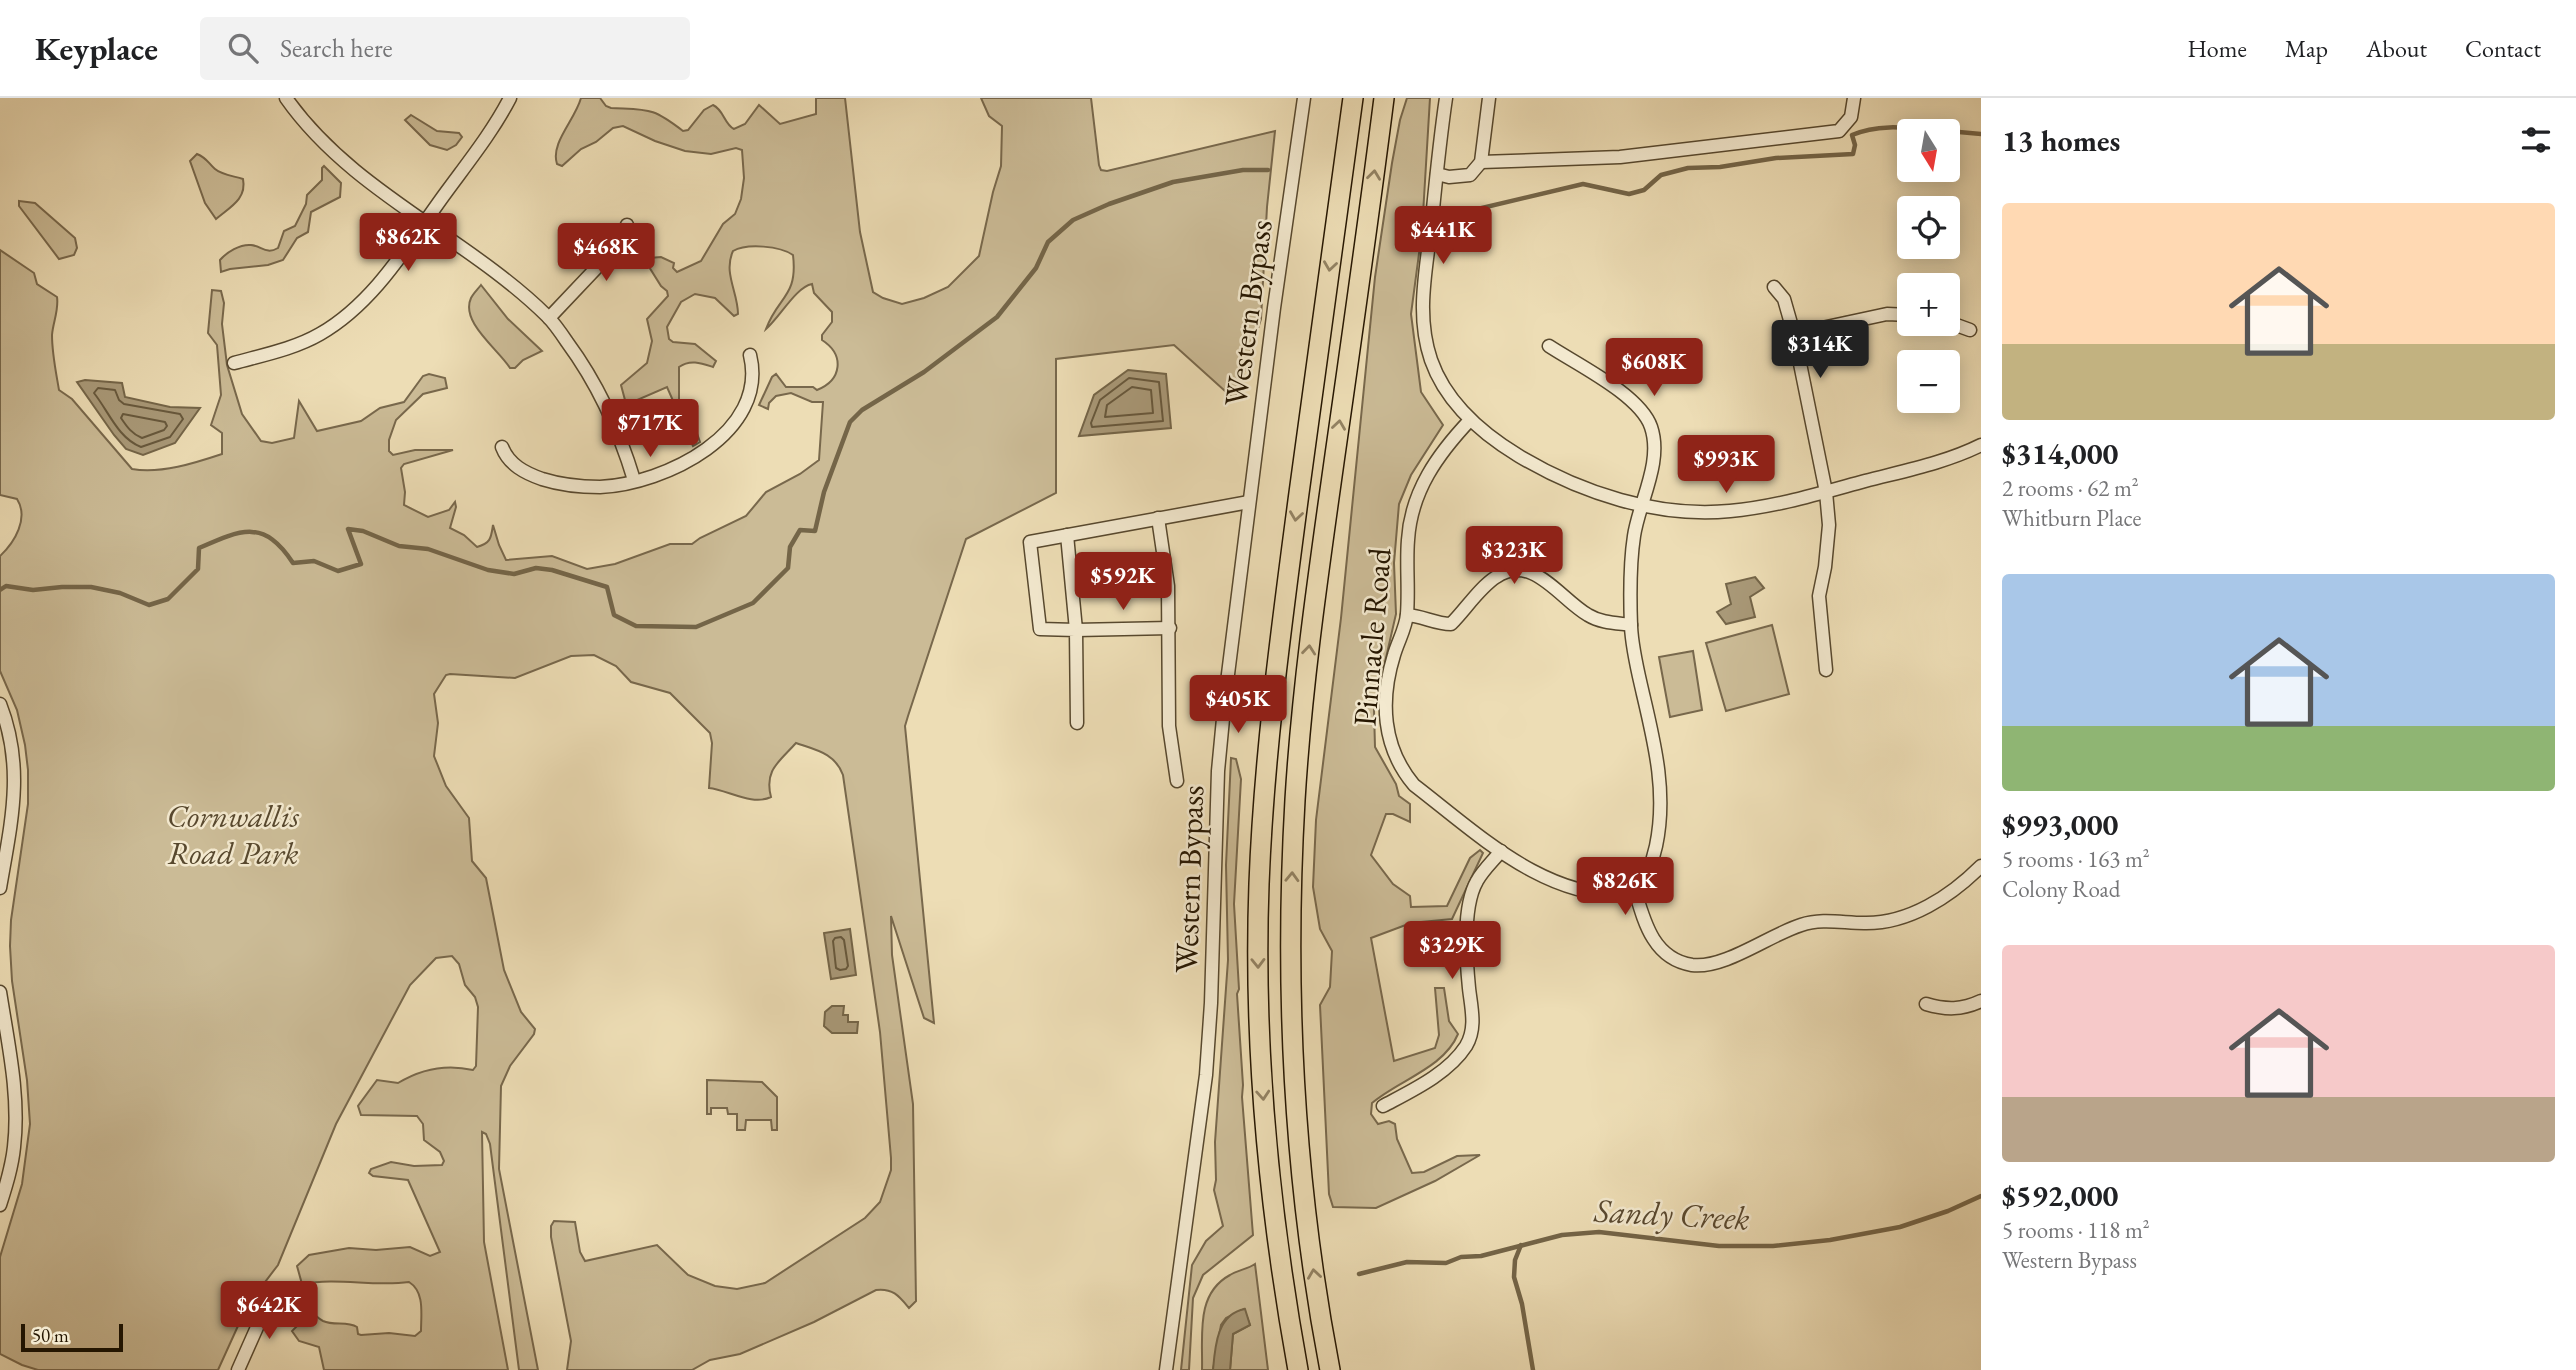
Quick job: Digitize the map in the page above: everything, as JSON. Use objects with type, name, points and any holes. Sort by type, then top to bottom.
[{"type":"highway","points":[[1298,1370],[1277,1241],[1262,1084],[1258,941],[1261,832],[1272,691],[1353,98]]},
{"type":"highway","points":[[1330,1370],[1313,1268],[1294,1082],[1291,1000],[1292,859],[1299,749],[1311,634],[1384,98]]},
{"type":"highway","points":[[1287,1306],[1292,1370]]},
{"type":"highway","points":[[1325,1342],[1341,1370]]},
{"type":"street","points":[[286,98],[316,136],[362,176],[494,271],[549,318],[603,398],[624,446],[634,480]]},
{"type":"street","points":[[234,363],[300,343],[344,317],[386,275],[490,132],[510,98]]},
{"type":"street","name":"Western Bypass","points":[[1166,1370],[1206,1075],[1211,1003],[1218,771],[1249,502],[1304,98]]},
{"type":"street","points":[[1446,98],[1421,318],[1431,361],[1441,382],[1470,419],[1506,449],[1569,481],[1642,506],[1665,510],[1729,512],[1776,505],[1980,448]]},
{"type":"street","points":[[1437,174],[1449,177],[1470,175],[1480,162],[1489,98]]},
{"type":"street","points":[[1480,162],[1620,157],[1839,131],[1851,117],[1854,98]]},
{"type":"street","points":[[549,318],[619,244],[627,225]]},
{"type":"street","points":[[1774,287],[1784,299],[1794,334],[1826,492],[1829,525],[1819,596],[1826,670]]},
{"type":"street","points":[[1794,334],[1887,314],[1897,314]]},
{"type":"street","points":[[1960,326],[1970,330]]},
{"type":"street","points":[[1549,346],[1631,398],[1647,416],[1654,440],[1633,544],[1631,625],[1661,785],[1661,810],[1652,861],[1645,883],[1636,894],[1647,931],[1654,943],[1679,960],[1692,965],[1723,960],[1805,924],[1831,921],[1880,923],[1899,918],[1941,899],[1981,866]]},
{"type":"street","points":[[502,447],[510,460],[522,471],[557,484],[601,487],[662,473],[705,451],[731,426],[742,411],[751,389],[750,355]]},
{"type":"street","name":"Pinnacle Road","points":[[1470,419],[1447,444],[1419,488],[1408,539],[1407,615],[1393,659],[1385,715],[1392,751],[1414,785],[1501,851],[1540,874],[1600,896],[1636,894]]},
{"type":"street","points":[[1170,628],[1040,629],[1030,542],[1249,502]]},
{"type":"street","points":[[1158,519],[1168,586],[1169,726],[1177,781]]},
{"type":"street","points":[[1067,535],[1076,608],[1077,723]]},
{"type":"street","points":[[1407,615],[1422,617],[1438,624],[1451,624],[1493,578],[1509,569],[1519,568],[1537,574],[1570,603],[1595,619],[1631,625]]},
{"type":"street","points":[[0,704],[13,750],[16,776],[14,805],[0,888]]},
{"type":"street","points":[[1383,1105],[1442,1070],[1466,1046],[1473,1024],[1467,927],[1469,905],[1477,881],[1501,851]]},
{"type":"street","points":[[0,992],[14,1091],[15,1132],[12,1164],[0,1205]]},
{"type":"street","points":[[1926,1004],[1949,1009],[1981,1002]]},
{"type":"street","points":[[238,1370],[258,1325],[279,1299]]},
{"type":"green space","name":"Cornwallis Road Park","points":[[581,98],[600,98],[611,108],[650,111],[683,131],[688,130],[704,110],[713,105],[734,129],[745,124],[759,105],[780,124],[816,114],[816,98],[845,98],[860,232],[873,292],[902,304],[948,287],[979,256],[1001,166],[1002,126],[989,116],[981,98],[1091,98],[1099,165],[1101,170],[1107,171],[1275,131],[1267,207],[1261,319],[1235,400],[1174,345],[1056,359],[1056,493],[966,539],[908,716],[905,726],[934,1023],[924,1018],[891,916],[892,955],[913,1104],[916,1301],[909,1308],[895,1294],[887,1290],[876,1290],[814,1322],[740,1354],[710,1360],[692,1370],[567,1370],[571,1341],[551,1237],[554,1221],[575,1222],[580,1252],[585,1261],[657,1245],[688,1275],[715,1286],[737,1289],[765,1283],[865,1218],[880,1202],[891,1170],[880,1032],[840,768],[824,753],[796,743],[771,773],[771,797],[748,799],[709,788],[712,743],[710,733],[670,693],[631,682],[616,666],[594,655],[571,656],[515,678],[446,675],[434,694],[438,723],[434,756],[446,786],[469,818],[472,861],[486,878],[504,970],[521,1012],[535,1029],[510,1066],[501,1086],[499,1169],[538,1370],[519,1370],[490,1144],[486,1134],[482,1132],[484,1242],[508,1370],[324,1370],[319,1347],[299,1341],[292,1331],[302,1321],[303,1311],[307,1311],[327,1322],[353,1325],[361,1335],[389,1333],[415,1336],[421,1331],[420,1297],[409,1282],[329,1281],[302,1284],[297,1266],[309,1255],[349,1248],[376,1250],[410,1247],[430,1256],[440,1252],[408,1180],[373,1176],[369,1173],[371,1169],[391,1162],[414,1166],[442,1165],[444,1161],[440,1152],[424,1140],[423,1124],[417,1116],[361,1115],[358,1106],[377,1080],[398,1083],[434,1069],[473,1070],[476,1066],[478,1007],[475,997],[465,985],[459,964],[452,956],[436,958],[410,985],[336,1124],[278,1265],[265,1282],[257,1284],[218,1370],[38,1370],[22,1365],[0,1354],[0,1257],[22,1184],[30,1124],[10,946],[11,920],[28,804],[28,770],[17,710],[0,671],[0,556],[15,537],[22,514],[17,499],[0,495],[0,250],[34,273],[37,284],[57,297],[52,335],[59,390],[72,399],[132,469],[166,469],[222,454],[222,433],[211,425],[221,395],[217,345],[208,333],[212,290],[221,291],[227,365],[242,414],[261,441],[272,443],[294,438],[299,401],[317,431],[361,421],[380,408],[404,402],[423,376],[429,374],[445,378],[447,388],[423,394],[396,420],[389,440],[389,451],[393,455],[415,450],[453,450],[404,464],[401,468],[404,505],[428,517],[449,510],[455,502],[450,528],[464,535],[477,547],[490,539],[493,525],[506,560],[552,556],[587,569],[615,564],[670,544],[692,544],[746,516],[766,492],[800,474],[819,460],[823,402],[812,402],[791,393],[776,396],[769,403],[768,409],[759,405],[776,374],[786,387],[813,387],[817,390],[832,380],[838,367],[837,360],[822,340],[822,335],[832,322],[832,312],[814,293],[812,284],[794,296],[766,329],[793,280],[793,255],[780,249],[763,247],[746,247],[733,251],[730,275],[738,314],[734,316],[715,298],[695,294],[681,302],[667,327],[669,339],[673,342],[695,344],[716,361],[713,367],[691,362],[679,367],[679,400],[694,425],[700,442],[693,446],[667,387],[635,401],[625,400],[621,385],[647,363],[652,341],[647,319],[668,296],[646,262],[649,258],[661,257],[674,263],[673,268],[677,272],[701,261],[723,224],[735,214],[741,199],[744,178],[742,150],[736,148],[711,154],[685,151],[623,126],[613,128],[596,142],[581,149],[562,166],[557,164],[557,148]]},
{"type":"green space","points":[[1407,98],[1430,98],[1422,231],[1411,314],[1421,392],[1443,425],[1411,475],[1399,504],[1394,563],[1396,614],[1374,710],[1375,747],[1396,784],[1399,796],[1410,804],[1410,822],[1393,814],[1386,814],[1371,855],[1393,884],[1410,896],[1411,907],[1447,906],[1470,858],[1480,850],[1483,853],[1452,919],[1411,923],[1371,938],[1394,1061],[1435,1048],[1439,1035],[1435,988],[1444,988],[1449,1021],[1458,1034],[1451,1046],[1432,1065],[1372,1103],[1371,1114],[1378,1124],[1389,1121],[1395,1124],[1397,1139],[1412,1173],[1424,1172],[1457,1156],[1480,1155],[1435,1181],[1376,1208],[1333,1207],[1329,1194],[1320,1005],[1330,987],[1332,951],[1320,929],[1313,887],[1316,820],[1341,618],[1375,277],[1392,163]]},
{"type":"green space","points":[[411,115],[437,131],[459,133],[462,137],[456,145],[447,150],[430,145],[405,120]]},
{"type":"green space","points":[[197,154],[218,171],[243,179],[244,186],[240,197],[216,219],[205,203],[190,161]]},
{"type":"green space","points":[[324,166],[341,183],[340,197],[311,212],[308,232],[297,238],[283,260],[221,272],[220,260],[238,247],[251,245],[270,251],[278,248],[284,231],[295,226],[306,204],[307,195],[322,180]]},
{"type":"green space","points":[[19,201],[35,203],[75,238],[77,248],[74,255],[59,259],[19,206]]},
{"type":"green space","points":[[481,285],[508,319],[542,351],[523,360],[515,368],[510,368],[475,326],[471,316],[471,298]]},
{"type":"green space","points":[[1772,625],[1789,694],[1726,711],[1706,643]]},
{"type":"green space","points":[[1693,651],[1702,710],[1670,717],[1659,657]]},
{"type":"green space","points":[[1231,758],[1236,759],[1241,779],[1234,904],[1242,1097],[1253,1235],[1203,1275],[1193,1298],[1189,1370],[1181,1370],[1192,1265],[1206,1241],[1223,1226],[1214,1190],[1228,960],[1226,865]]},
{"type":"green space","points":[[707,1080],[762,1082],[777,1097],[777,1130],[772,1130],[771,1120],[746,1120],[745,1130],[737,1130],[737,1114],[728,1114],[727,1108],[711,1108],[711,1114],[707,1114]]},
{"type":"green space","points":[[1255,1264],[1268,1370],[1230,1370],[1233,1334],[1250,1325],[1244,1309],[1226,1318],[1221,1325],[1213,1370],[1202,1370],[1203,1317],[1211,1293],[1230,1275]]},
{"type":"water","points":[[1128,370],[1166,374],[1171,428],[1079,436],[1094,395]]},
{"type":"water","points":[[85,380],[122,383],[125,397],[170,407],[200,408],[175,443],[143,455],[126,449],[114,435],[77,382]]},
{"type":"water","points":[[1755,577],[1764,588],[1750,597],[1755,617],[1726,624],[1717,612],[1731,604],[1726,584]]},
{"type":"water","points":[[850,929],[856,975],[831,979],[824,933]]},
{"type":"water","points":[[832,1006],[844,1006],[843,1015],[848,1015],[848,1022],[858,1022],[857,1033],[832,1033],[824,1026],[825,1012]]},
{"type":"water","points":[[1245,1309],[1250,1325],[1233,1334],[1230,1370],[1213,1370],[1217,1341],[1223,1324],[1228,1317]]},
{"type":"waterway","points":[[1465,212],[1583,184],[1629,194],[1644,190],[1661,175],[1688,168],[1720,167],[1776,158],[1853,154],[1855,145],[1852,135],[1897,127]]},
{"type":"waterway","points":[[1960,132],[1981,134]]},
{"type":"waterway","points":[[0,590],[6,586],[33,590],[91,587],[120,593],[149,605],[168,599],[198,569],[199,548],[240,533],[262,534],[272,539],[293,563],[314,561],[338,571],[361,564],[348,529],[363,531],[399,546],[428,549],[488,570],[514,574],[536,568],[552,570],[607,587],[614,615],[636,626],[696,627],[753,603],[788,568],[790,547],[800,530],[815,531],[824,492],[850,422],[862,410],[924,372],[997,317],[1036,268],[1048,242],[1073,220],[1109,204],[1173,182],[1243,170],[1268,170]]},
{"type":"waterway","name":"Sandy Creek","points":[[1359,1274],[1407,1262],[1446,1263],[1461,1257],[1481,1256],[1562,1235],[1599,1232],[1719,1246],[1773,1246],[1830,1240],[1900,1227],[1948,1211],[1981,1196]]},
{"type":"waterway","points":[[1521,1245],[1515,1260],[1514,1277],[1522,1304],[1533,1370]]}]
